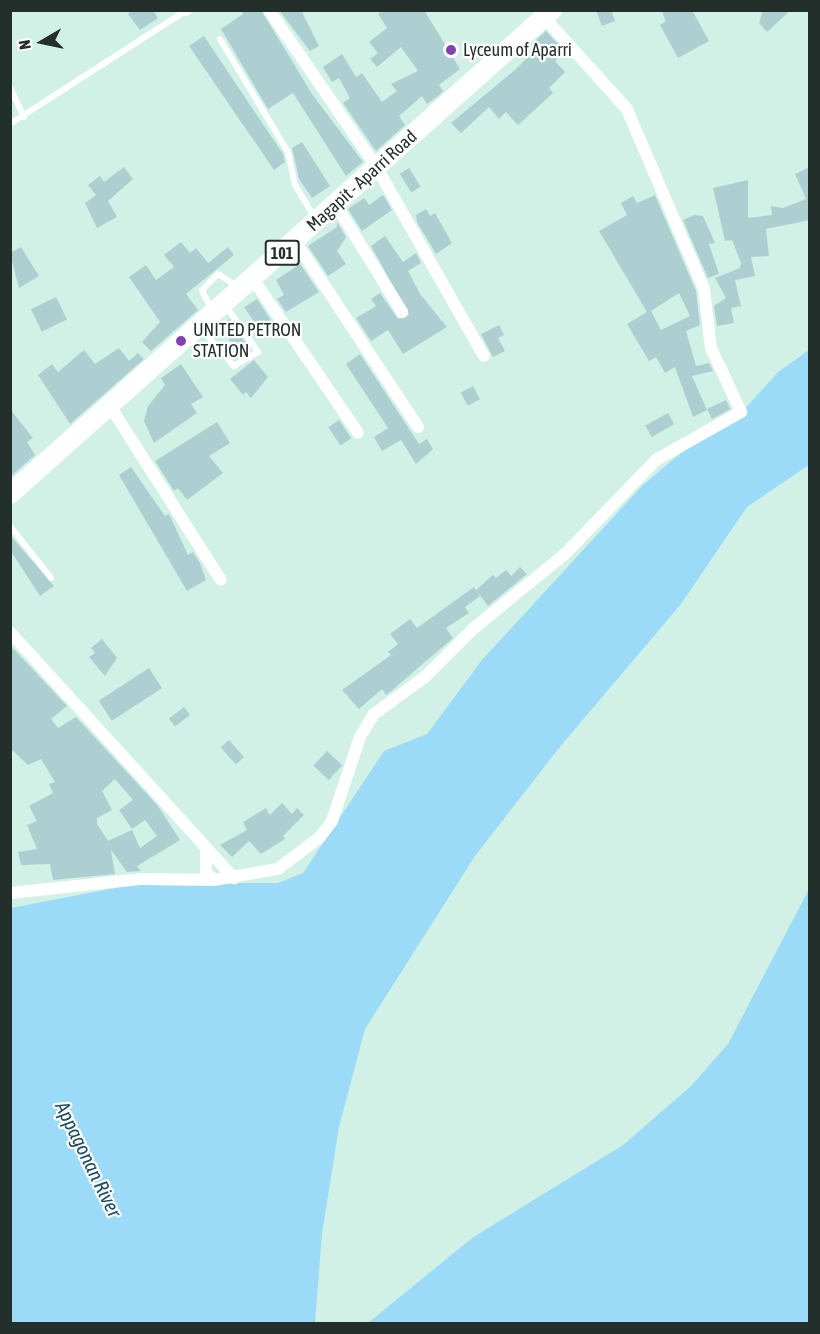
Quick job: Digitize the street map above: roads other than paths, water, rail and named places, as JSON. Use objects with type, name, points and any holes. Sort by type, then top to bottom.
[{"type":"main road","name":"Magapit - Aparri Road","points":[[10,494],[548,14]]},
{"type":"street","points":[[269,10],[377,168],[484,356]]},
{"type":"street","points":[[10,893],[142,879],[214,880],[278,869],[320,837],[342,800],[350,763],[374,714],[425,676],[474,628],[565,554],[656,460],[741,412],[711,348],[704,289],[627,110],[548,14]]},
{"type":"street","points":[[336,205],[402,312]]},
{"type":"street","points":[[295,241],[418,427]]},
{"type":"street","points":[[247,284],[358,433]]},
{"type":"street","points":[[110,406],[221,580]]},
{"type":"street","points":[[10,632],[234,878]]},
{"type":"street","points":[[206,849],[206,872],[214,880]]},
{"type":"lane","points":[[10,124],[184,11]]},
{"type":"lane","points":[[220,39],[288,152],[295,185],[317,221]]},
{"type":"lane","points":[[10,87],[24,117]]},
{"type":"lane","points":[[199,327],[234,366],[258,352],[219,308],[202,293],[218,274],[247,284]]},
{"type":"lane","points":[[10,526],[51,578]]},
{"type":"water","name":"Appagonan River","points":[[809,350],[809,465],[747,507],[681,604],[559,748],[475,856],[365,1029],[339,1127],[322,1234],[315,1323],[11,1324],[11,908],[141,883],[278,883],[303,873],[384,751],[427,734],[482,660],[642,486],[688,447],[742,412],[778,372]]},
{"type":"water","points":[[809,889],[809,1323],[368,1323],[472,1238],[623,1145],[690,1087],[728,1044]]},
{"type":"place","name":"Lyceum of Aparri","points":[[451,50]]},
{"type":"place","name":"UNITED PETRON STATION","points":[[181,341]]}]
